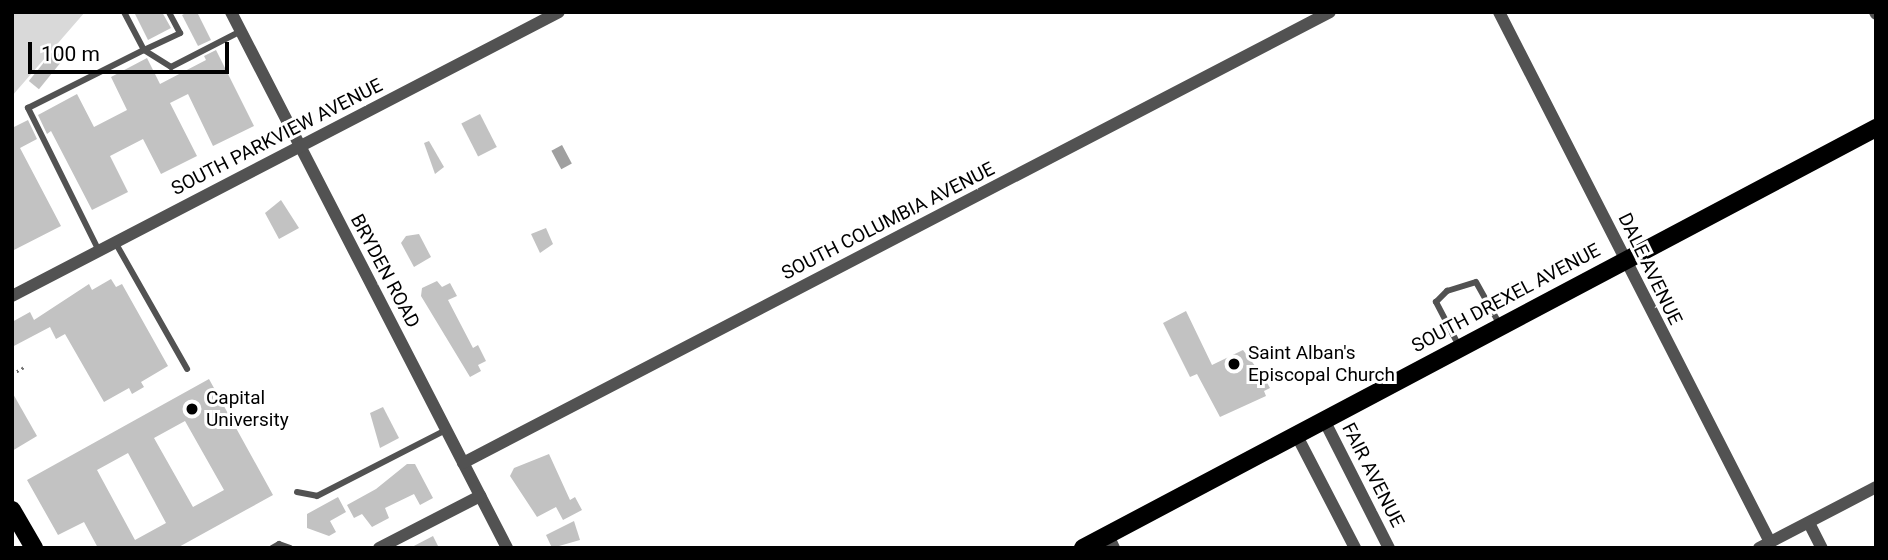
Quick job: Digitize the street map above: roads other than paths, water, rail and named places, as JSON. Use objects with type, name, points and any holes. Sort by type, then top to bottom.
[{"type":"main road","name":"SOUTH DREXEL AVENUE","points":[[1083,548],[1111,541],[1459,346],[1876,128]]},
{"type":"main road","points":[[12,510],[34,548]]},
{"type":"street","name":"BRYDEN ROAD","points":[[231,12],[298,147],[507,548]]},
{"type":"street","name":"SOUTH PARKVIEW AVENUE","points":[[12,296],[298,147],[535,18],[559,12]]},
{"type":"street","name":"SOUTH COLUMBIA AVENUE","points":[[463,463],[1330,12]]},
{"type":"street","name":"DALE AVENUE","points":[[1499,12],[1625,259],[1765,545]]},
{"type":"street","name":"FAIR AVENUE","points":[[1324,420],[1389,548]]},
{"type":"street","points":[[1297,436],[1355,548]]},
{"type":"street","points":[[1765,545],[1876,488]]},
{"type":"street","points":[[379,548],[480,496]]},
{"type":"street","points":[[1808,523],[1822,548]]},
{"type":"lane","points":[[124,12],[144,50],[171,67],[239,32]]},
{"type":"lane","points":[[99,251],[28,108],[180,33],[169,12]]},
{"type":"lane","points":[[116,242],[187,369]]},
{"type":"lane","points":[[1459,346],[1436,302],[1447,291],[1476,282],[1500,325]]},
{"type":"lane","points":[[296,492],[317,496],[446,430]]},
{"type":"lane","points":[[272,548],[279,544],[290,548]]},
{"type":"place","name":"Saint Alban's Episcopal Church","points":[[1234,364]]},
{"type":"place","name":"Capital University","points":[[192,409]]}]
